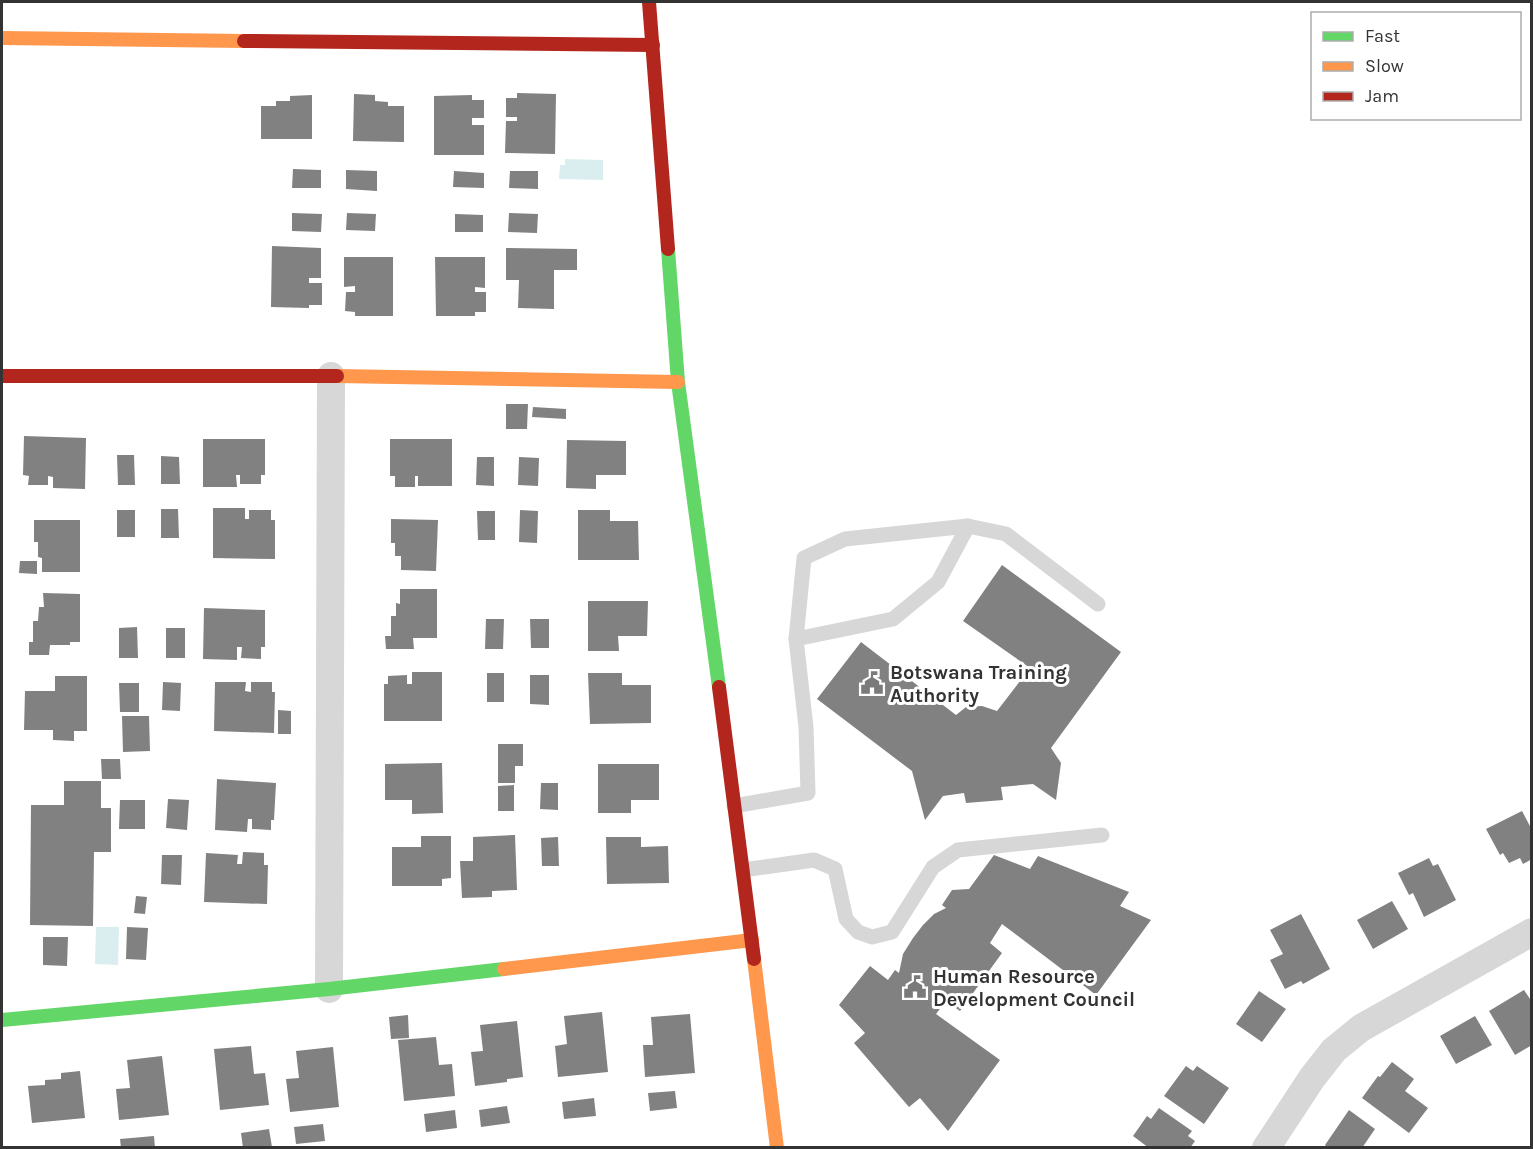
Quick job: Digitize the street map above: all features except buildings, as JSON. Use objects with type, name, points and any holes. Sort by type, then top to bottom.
[{"type":"street","points":[[649,2],[678,382],[743,870],[777,1148]]},
{"type":"street","points":[[2,38],[653,45]]},
{"type":"street","points":[[2,376],[331,376],[678,382]]},
{"type":"street","points":[[328,989],[331,376]]},
{"type":"street","points":[[1266,1148],[1328,1057],[1361,1028],[1532,932]]},
{"type":"street","points":[[2,1020],[328,989],[752,940]]},
{"type":"lane","points":[[734,806],[808,794],[806,727],[796,639],[804,558],[845,539],[969,526],[1006,534],[1098,604]]},
{"type":"lane","points":[[796,639],[893,619],[938,582],[969,526]]},
{"type":"lane","points":[[743,870],[814,860],[835,869],[846,919],[858,933],[872,938],[892,932],[933,867],[958,850],[1102,836]]},
{"type":"shaded area","points":[[565,159],[603,160],[603,180],[559,179],[560,165],[565,165]]},
{"type":"shaded area","points":[[96,927],[119,927],[118,965],[95,964]]},
{"type":"traffic: fast","points":[[668,249],[678,382],[719,687]]},
{"type":"traffic: fast","points":[[2,1020],[329,989],[504,969]]},
{"type":"traffic: slow","points":[[2,38],[244,41]]},
{"type":"traffic: slow","points":[[337,376],[678,382]]},
{"type":"traffic: slow","points":[[504,969],[752,940]]},
{"type":"traffic: slow","points":[[754,959],[777,1148]]},
{"type":"traffic: jam","points":[[649,2],[668,249]]},
{"type":"traffic: jam","points":[[244,41],[653,45]]},
{"type":"traffic: jam","points":[[2,376],[337,376]]},
{"type":"traffic: jam","points":[[719,687],[754,959]]},
{"type":"place","name":"Botswana Training Authority","points":[[872,683]]},
{"type":"place","name":"Human Resource Development Council","points":[[915,987]]}]
